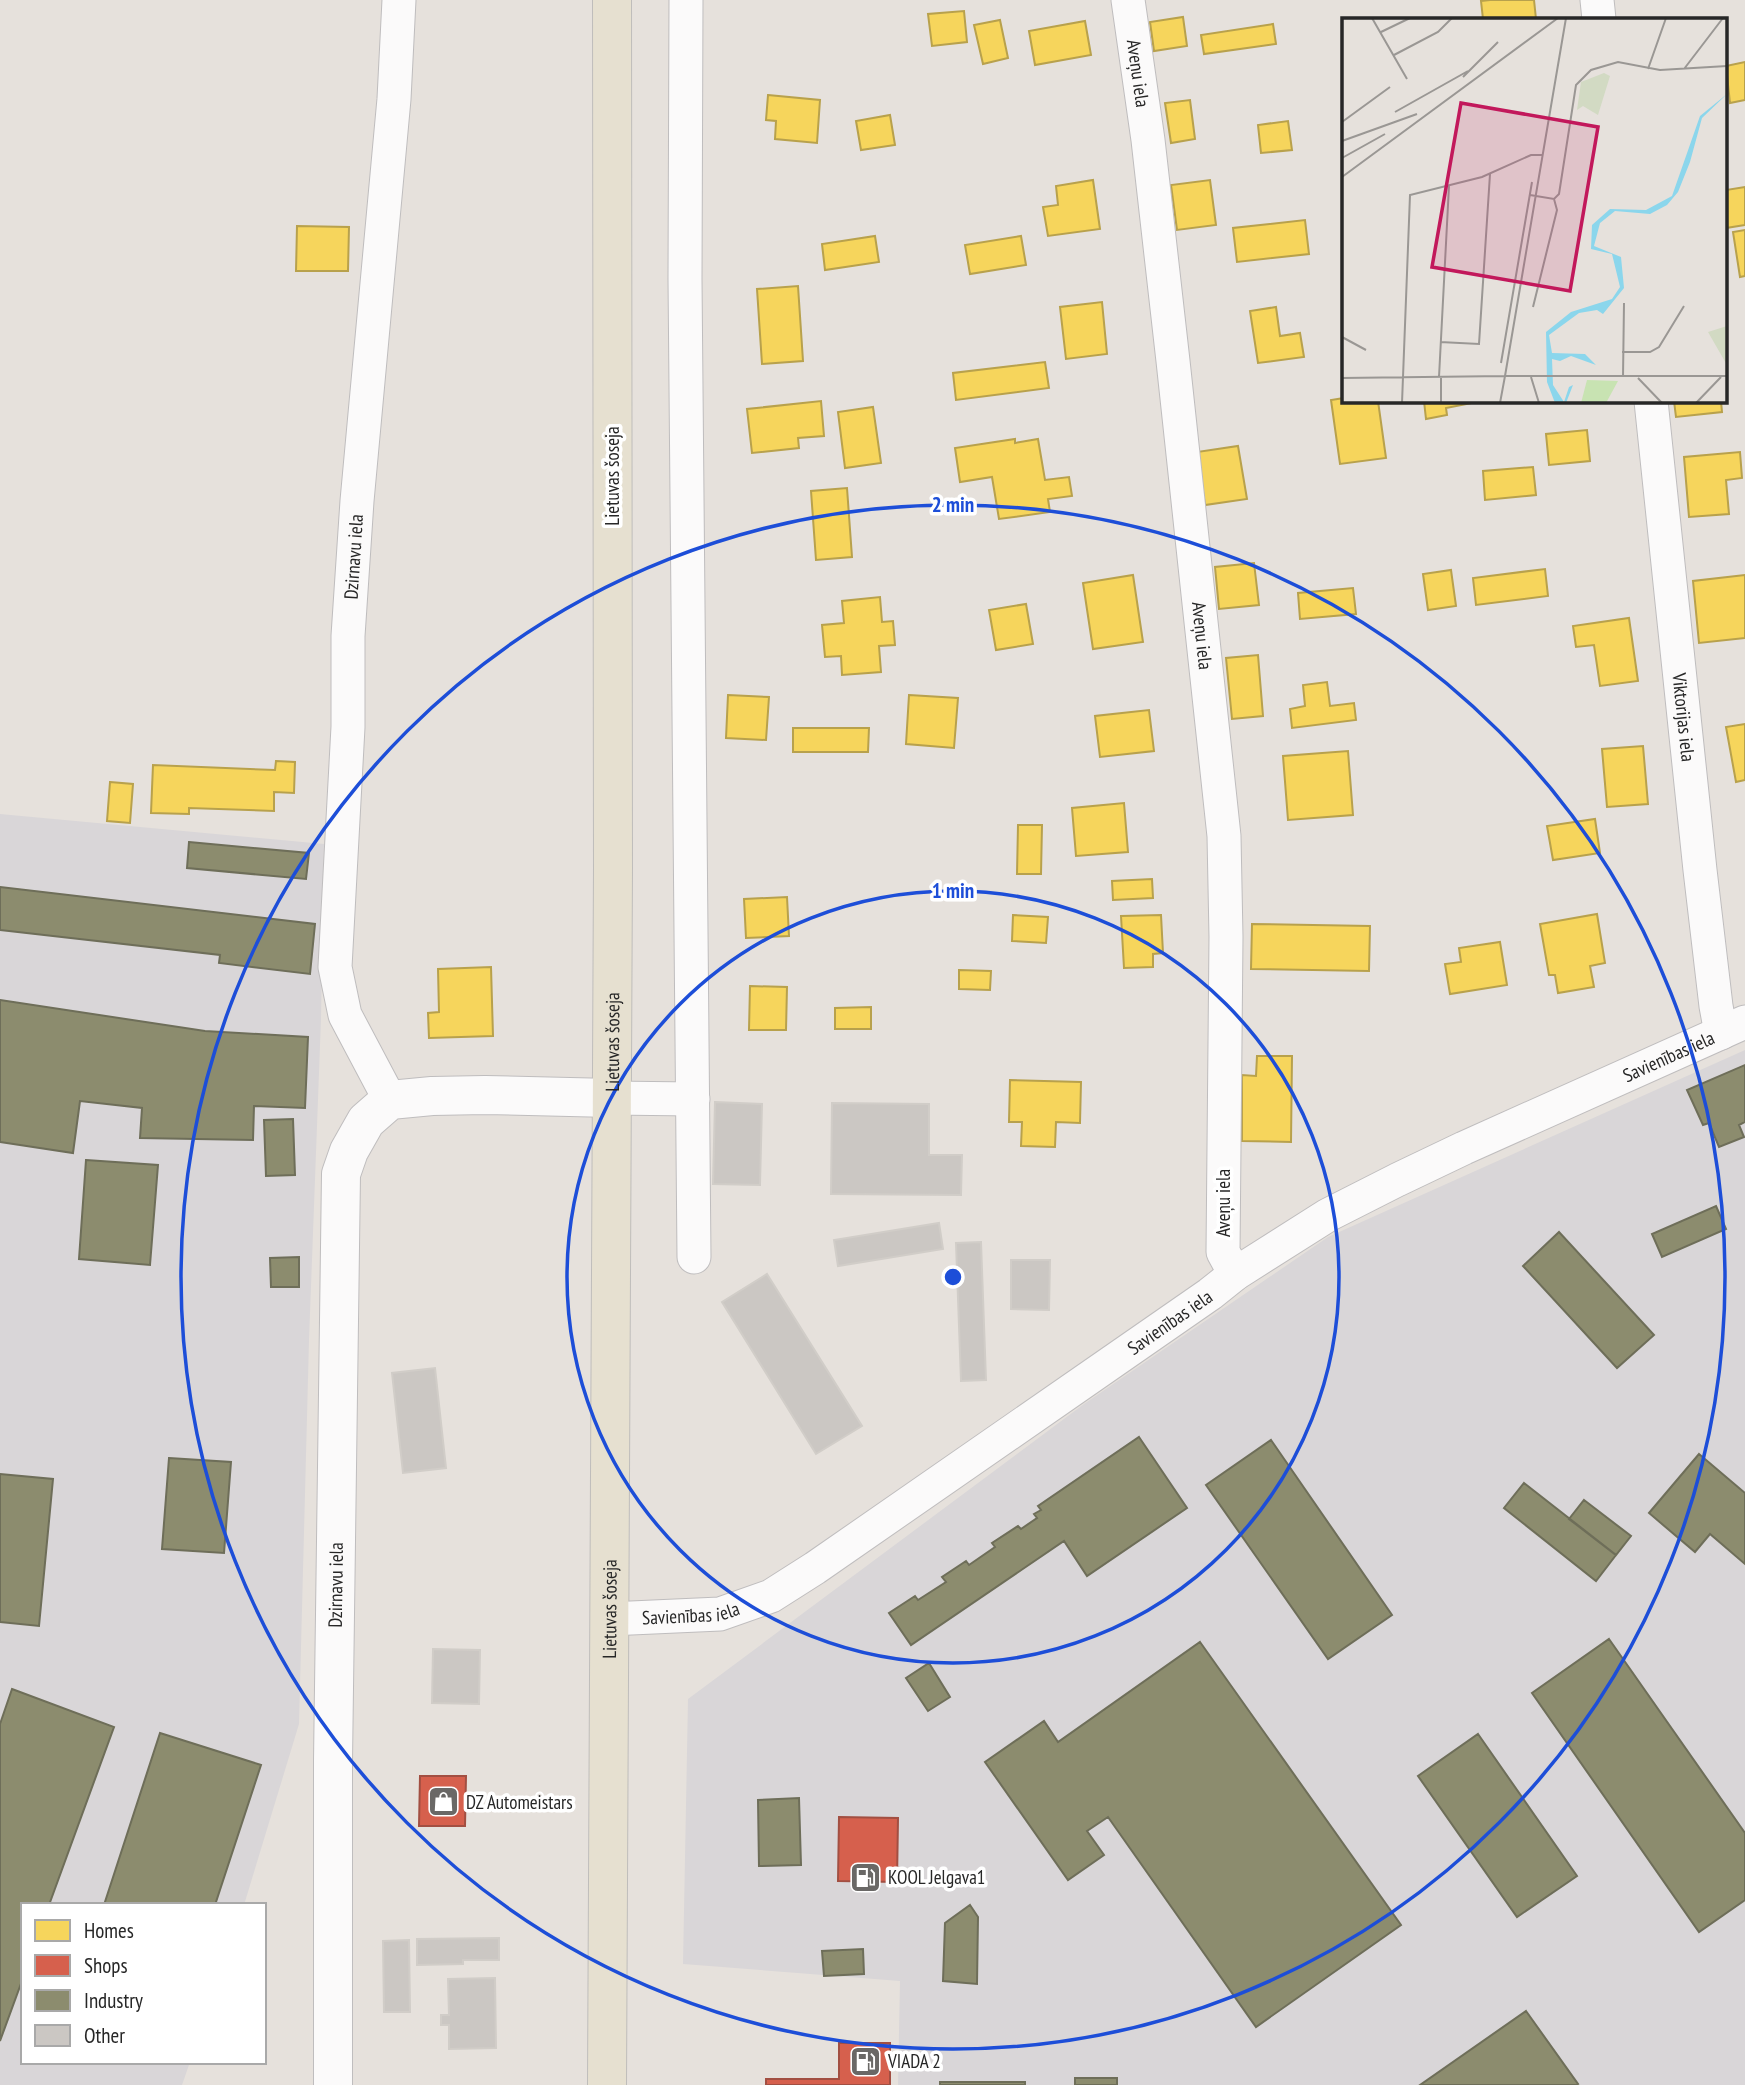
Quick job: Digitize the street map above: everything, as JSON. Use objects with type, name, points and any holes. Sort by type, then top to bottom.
[{"type":"main road","name":"Lietuvas šoseja","points":[[607,2085],[612,0]]},
{"type":"street","name":"Dzirnavu iela","points":[[333,2085],[333,1720],[341,1174],[349,1151],[366,1121],[390,1100],[345,1015],[335,967],[348,727],[348,636],[357,500],[394,99],[399,0]]},
{"type":"street","points":[[686,0],[685,293],[694,1257]]},
{"type":"street","name":"Aveņu iela","points":[[1128,0],[1173,361],[1224,836],[1226,951],[1223,1252],[1235,1274]]},
{"type":"street","points":[[1597,0],[1599,18]]},
{"type":"street","name":"Viktorijas iela","points":[[1651,402],[1716,1006],[1733,1027]]},
{"type":"street","name":"Savienības iela","points":[[609,1619],[720,1614],[771,1596],[1101,1370],[1235,1274],[1328,1215],[1397,1180],[1733,1027]]},
{"type":"street","points":[[390,1100],[485,1095],[692,1099]]},
{"type":"shaded area","points":[[0,814],[324,844],[299,1724],[245,1903],[21,1903],[21,2064],[189,2064],[182,2085],[0,2085]]},
{"type":"shaded area","points":[[1745,1050],[1745,2085],[898,2085],[900,1981],[683,1964],[688,1699],[1084,1404],[1328,1237]]},
{"type":"building: Homes","points":[[1534,0],[1536,18],[1483,18],[1481,1]]},
{"type":"building: Homes","points":[[964,11],[967,42],[932,46],[928,14]]},
{"type":"building: Homes","points":[[1183,17],[1187,46],[1154,51],[1150,22]]},
{"type":"building: Homes","points":[[1000,20],[1008,58],[983,64],[974,25]]},
{"type":"building: Homes","points":[[1085,21],[1091,55],[1035,65],[1029,31]]},
{"type":"building: Homes","points":[[1273,24],[1276,44],[1204,54],[1201,35]]},
{"type":"building: Homes","points":[[1745,62],[1745,100],[1730,103],[1728,66]]},
{"type":"building: Homes","points":[[768,95],[820,100],[817,143],[775,139],[776,121],[766,120]]},
{"type":"building: Homes","points":[[1190,100],[1195,139],[1171,143],[1165,103]]},
{"type":"building: Homes","points":[[890,115],[895,145],[861,150],[856,121]]},
{"type":"building: Homes","points":[[1288,121],[1292,150],[1261,153],[1258,125]]},
{"type":"building: Homes","points":[[1093,180],[1100,229],[1048,236],[1043,207],[1058,205],[1056,186]]},
{"type":"building: Homes","points":[[1210,180],[1216,225],[1177,230],[1171,185]]},
{"type":"building: Homes","points":[[1745,187],[1745,225],[1728,228],[1728,190]]},
{"type":"building: Homes","points":[[1305,220],[1309,254],[1237,262],[1233,228]]},
{"type":"building: Homes","points":[[297,226],[349,227],[348,271],[296,271]]},
{"type":"building: Homes","points":[[1745,230],[1745,276],[1740,277],[1733,232]]},
{"type":"building: Homes","points":[[875,236],[879,262],[825,270],[822,244]]},
{"type":"building: Homes","points":[[1021,236],[1026,265],[970,274],[965,245]]},
{"type":"building: Homes","points":[[798,286],[803,361],[762,364],[757,289]]},
{"type":"building: Homes","points":[[1102,302],[1107,354],[1066,359],[1060,307]]},
{"type":"building: Homes","points":[[1276,307],[1280,336],[1300,333],[1304,357],[1258,363],[1250,311]]},
{"type":"building: Homes","points":[[1045,362],[1049,388],[956,400],[953,373]]},
{"type":"building: Homes","points":[[1342,398],[1342,402],[1378,402],[1386,458],[1340,464],[1331,400]]},
{"type":"building: Homes","points":[[821,401],[824,436],[798,438],[799,448],[752,453],[747,409]]},
{"type":"building: Homes","points":[[1424,402],[1472,402],[1446,408],[1447,415],[1426,419]]},
{"type":"building: Homes","points":[[1674,402],[1721,402],[1722,412],[1676,417]]},
{"type":"building: Homes","points":[[873,407],[881,463],[845,468],[838,412]]},
{"type":"building: Homes","points":[[1587,430],[1590,461],[1549,465],[1546,434]]},
{"type":"building: Homes","points":[[1015,439],[1015,443],[1038,439],[1045,480],[1069,477],[1072,496],[1048,499],[1050,512],[999,519],[992,477],[960,482],[955,448]]},
{"type":"building: Homes","points":[[1238,446],[1247,499],[1205,505],[1197,452]]},
{"type":"building: Homes","points":[[1740,452],[1742,478],[1726,480],[1729,514],[1689,517],[1684,457]]},
{"type":"building: Homes","points":[[1533,467],[1536,495],[1485,500],[1483,471]]},
{"type":"building: Homes","points":[[847,488],[852,557],[816,560],[811,491]]},
{"type":"building: Homes","points":[[1254,563],[1259,605],[1219,609],[1215,567]]},
{"type":"building: Homes","points":[[1545,569],[1548,596],[1476,605],[1473,578]]},
{"type":"building: Homes","points":[[1451,570],[1456,606],[1428,610],[1423,574]]},
{"type":"building: Homes","points":[[1133,575],[1143,642],[1093,649],[1083,583]]},
{"type":"building: Homes","points":[[1745,575],[1745,638],[1699,643],[1693,581]]},
{"type":"building: Homes","points":[[1353,588],[1356,614],[1300,619],[1298,593]]},
{"type":"building: Homes","points":[[880,597],[882,622],[893,621],[895,645],[879,646],[881,672],[842,675],[841,656],[825,657],[822,625],[844,623],[842,601]]},
{"type":"building: Homes","points":[[1026,604],[1033,644],[996,650],[989,610]]},
{"type":"building: Homes","points":[[1629,618],[1638,681],[1600,686],[1594,645],[1576,647],[1573,626]]},
{"type":"building: Homes","points":[[1258,655],[1263,716],[1232,719],[1226,658]]},
{"type":"building: Homes","points":[[1327,682],[1330,706],[1354,703],[1356,720],[1292,728],[1290,709],[1305,706],[1303,685]]},
{"type":"building: Homes","points":[[728,695],[769,697],[766,740],[726,738]]},
{"type":"building: Homes","points":[[909,695],[958,698],[954,748],[906,744]]},
{"type":"building: Homes","points":[[1149,710],[1154,751],[1100,757],[1095,716]]},
{"type":"building: Homes","points":[[1745,724],[1745,780],[1736,782],[1726,727]]},
{"type":"building: Homes","points":[[793,728],[869,728],[868,752],[793,752]]},
{"type":"building: Homes","points":[[1643,746],[1648,804],[1607,807],[1602,749]]},
{"type":"building: Homes","points":[[1348,751],[1353,815],[1288,820],[1283,756]]},
{"type":"building: Homes","points":[[276,761],[295,762],[294,793],[274,792],[274,811],[189,808],[189,814],[151,813],[153,765],[275,770]]},
{"type":"building: Homes","points":[[110,782],[133,784],[130,823],[107,821]]},
{"type":"building: Homes","points":[[1124,803],[1128,852],[1076,856],[1072,808]]},
{"type":"building: Homes","points":[[1595,819],[1600,853],[1553,860],[1547,826]]},
{"type":"building: Homes","points":[[1018,825],[1042,825],[1041,874],[1017,874]]},
{"type":"building: Homes","points":[[1152,879],[1153,898],[1113,900],[1112,881]]},
{"type":"building: Homes","points":[[787,897],[789,936],[746,938],[744,899]]},
{"type":"building: Homes","points":[[1597,914],[1605,963],[1590,966],[1594,987],[1558,993],[1555,975],[1549,975],[1540,924]]},
{"type":"building: Homes","points":[[1013,915],[1048,917],[1046,943],[1012,941]]},
{"type":"building: Homes","points":[[1161,915],[1163,953],[1153,954],[1153,967],[1124,968],[1121,916]]},
{"type":"building: Homes","points":[[1252,924],[1370,926],[1369,971],[1251,969]]},
{"type":"building: Homes","points":[[1500,942],[1507,985],[1450,994],[1445,964],[1461,962],[1459,948]]},
{"type":"building: Homes","points":[[491,967],[493,1036],[429,1038],[428,1013],[439,1012],[438,969]]},
{"type":"building: Homes","points":[[959,970],[991,971],[990,990],[959,989]]},
{"type":"building: Homes","points":[[750,986],[787,987],[786,1030],[749,1030]]},
{"type":"building: Homes","points":[[871,1007],[871,1029],[835,1029],[835,1008]]},
{"type":"building: Homes","points":[[1257,1056],[1292,1056],[1291,1142],[1242,1141],[1242,1075],[1256,1076]]},
{"type":"building: Homes","points":[[1010,1080],[1081,1082],[1080,1123],[1056,1122],[1055,1147],[1021,1146],[1022,1122],[1009,1122]]},
{"type":"building: Shops","points":[[420,1776],[466,1776],[465,1826],[419,1826]]},
{"type":"building: Shops","points":[[839,1817],[898,1818],[897,1882],[838,1881]]},
{"type":"building: Shops","name":"VIADA 2","points":[[839,2043],[890,2043],[890,2085],[766,2085],[766,2079],[839,2079]]},
{"type":"building: Industry","points":[[189,842],[309,853],[306,879],[187,868]]},
{"type":"building: Industry","points":[[0,887],[315,924],[310,974],[219,963],[220,955],[0,930]]},
{"type":"building: Industry","points":[[0,1000],[205,1031],[308,1037],[305,1108],[254,1106],[253,1140],[140,1138],[142,1108],[80,1101],[73,1153],[0,1142]]},
{"type":"building: Industry","points":[[1745,1065],[1745,1122],[1739,1125],[1744,1137],[1719,1147],[1709,1123],[1703,1125],[1687,1090]]},
{"type":"building: Industry","points":[[293,1119],[295,1175],[266,1176],[264,1120]]},
{"type":"building: Industry","points":[[86,1160],[158,1165],[150,1265],[79,1259]]},
{"type":"building: Industry","points":[[1716,1206],[1726,1229],[1662,1257],[1652,1234]]},
{"type":"building: Industry","points":[[1559,1232],[1654,1335],[1617,1368],[1523,1266]]},
{"type":"building: Industry","points":[[299,1257],[299,1287],[271,1287],[270,1258]]},
{"type":"building: Industry","points":[[1139,1437],[1187,1508],[1087,1576],[1064,1541],[911,1645],[889,1613],[915,1596],[918,1600],[946,1582],[942,1577],[966,1561],[969,1565],[995,1547],[992,1543],[1018,1526],[1021,1529],[1037,1518],[1034,1514],[1041,1510],[1038,1506]]},
{"type":"building: Industry","points":[[1271,1440],[1392,1615],[1328,1659],[1206,1485]]},
{"type":"building: Industry","points":[[1699,1454],[1745,1493],[1745,1564],[1710,1534],[1695,1552],[1649,1513]]},
{"type":"building: Industry","points":[[169,1458],[231,1462],[224,1553],[162,1549]]},
{"type":"building: Industry","points":[[0,1474],[53,1479],[39,1626],[0,1622]]},
{"type":"building: Industry","points":[[1524,1483],[1616,1555],[1596,1581],[1504,1508]]},
{"type":"building: Industry","points":[[1584,1500],[1631,1536],[1616,1555],[1569,1519]]},
{"type":"building: Industry","points":[[1609,1639],[1745,1833],[1745,1900],[1699,1932],[1532,1693]]},
{"type":"building: Industry","points":[[1200,1642],[1401,1925],[1256,2027],[1108,1817],[1087,1831],[1104,1855],[1068,1880],[985,1762],[1044,1721],[1058,1742]]},
{"type":"building: Industry","points":[[929,1663],[950,1697],[928,1711],[906,1678]]},
{"type":"building: Industry","points":[[12,1689],[114,1727],[50,1903],[21,1903],[21,1983],[0,2041],[0,1724]]},
{"type":"building: Industry","points":[[160,1733],[261,1765],[216,1903],[105,1903]]},
{"type":"building: Industry","points":[[1478,1734],[1577,1876],[1517,1917],[1418,1776]]},
{"type":"building: Industry","points":[[799,1798],[801,1865],[759,1866],[758,1800]]},
{"type":"building: Industry","points":[[970,1905],[978,1917],[977,1984],[943,1981],[945,1923]]},
{"type":"building: Industry","points":[[863,1949],[864,1974],[824,1976],[822,1951]]},
{"type":"building: Industry","points":[[1526,2011],[1578,2084],[1420,2085]]},
{"type":"building: Industry","points":[[1075,2078],[1117,2078],[1117,2085],[1075,2085]]},
{"type":"building: Industry","points":[[940,2082],[1025,2082],[1025,2085],[940,2085]]},
{"type":"building: Other","points":[[715,1102],[762,1104],[760,1185],[713,1184]]},
{"type":"building: Other","points":[[832,1103],[929,1104],[929,1155],[962,1155],[961,1195],[831,1194]]},
{"type":"building: Other","points":[[939,1223],[943,1249],[838,1266],[834,1240]]},
{"type":"building: Other","points":[[981,1242],[986,1380],[961,1381],[956,1243]]},
{"type":"building: Other","points":[[1011,1260],[1050,1260],[1049,1310],[1011,1309]]},
{"type":"building: Other","points":[[767,1274],[862,1426],[816,1454],[722,1302]]},
{"type":"building: Other","points":[[435,1368],[446,1468],[403,1473],[392,1373]]},
{"type":"building: Other","points":[[433,1649],[480,1650],[479,1704],[432,1703]]},
{"type":"building: Other","points":[[499,1938],[499,1960],[463,1960],[463,1964],[417,1965],[417,1939]]},
{"type":"building: Other","points":[[409,1940],[410,2012],[384,2012],[383,1941]]},
{"type":"building: Other","points":[[495,1978],[496,2048],[449,2049],[449,2025],[441,2025],[441,2015],[449,2015],[448,1979]]},
{"type":"place","name":"DZ Automeistars","points":[[443,1802]]},
{"type":"place","name":"KOOL Jelgava1","points":[[865,1877]]},
{"type":"place","name":"VIADA 2","points":[[865,2061]]}]
